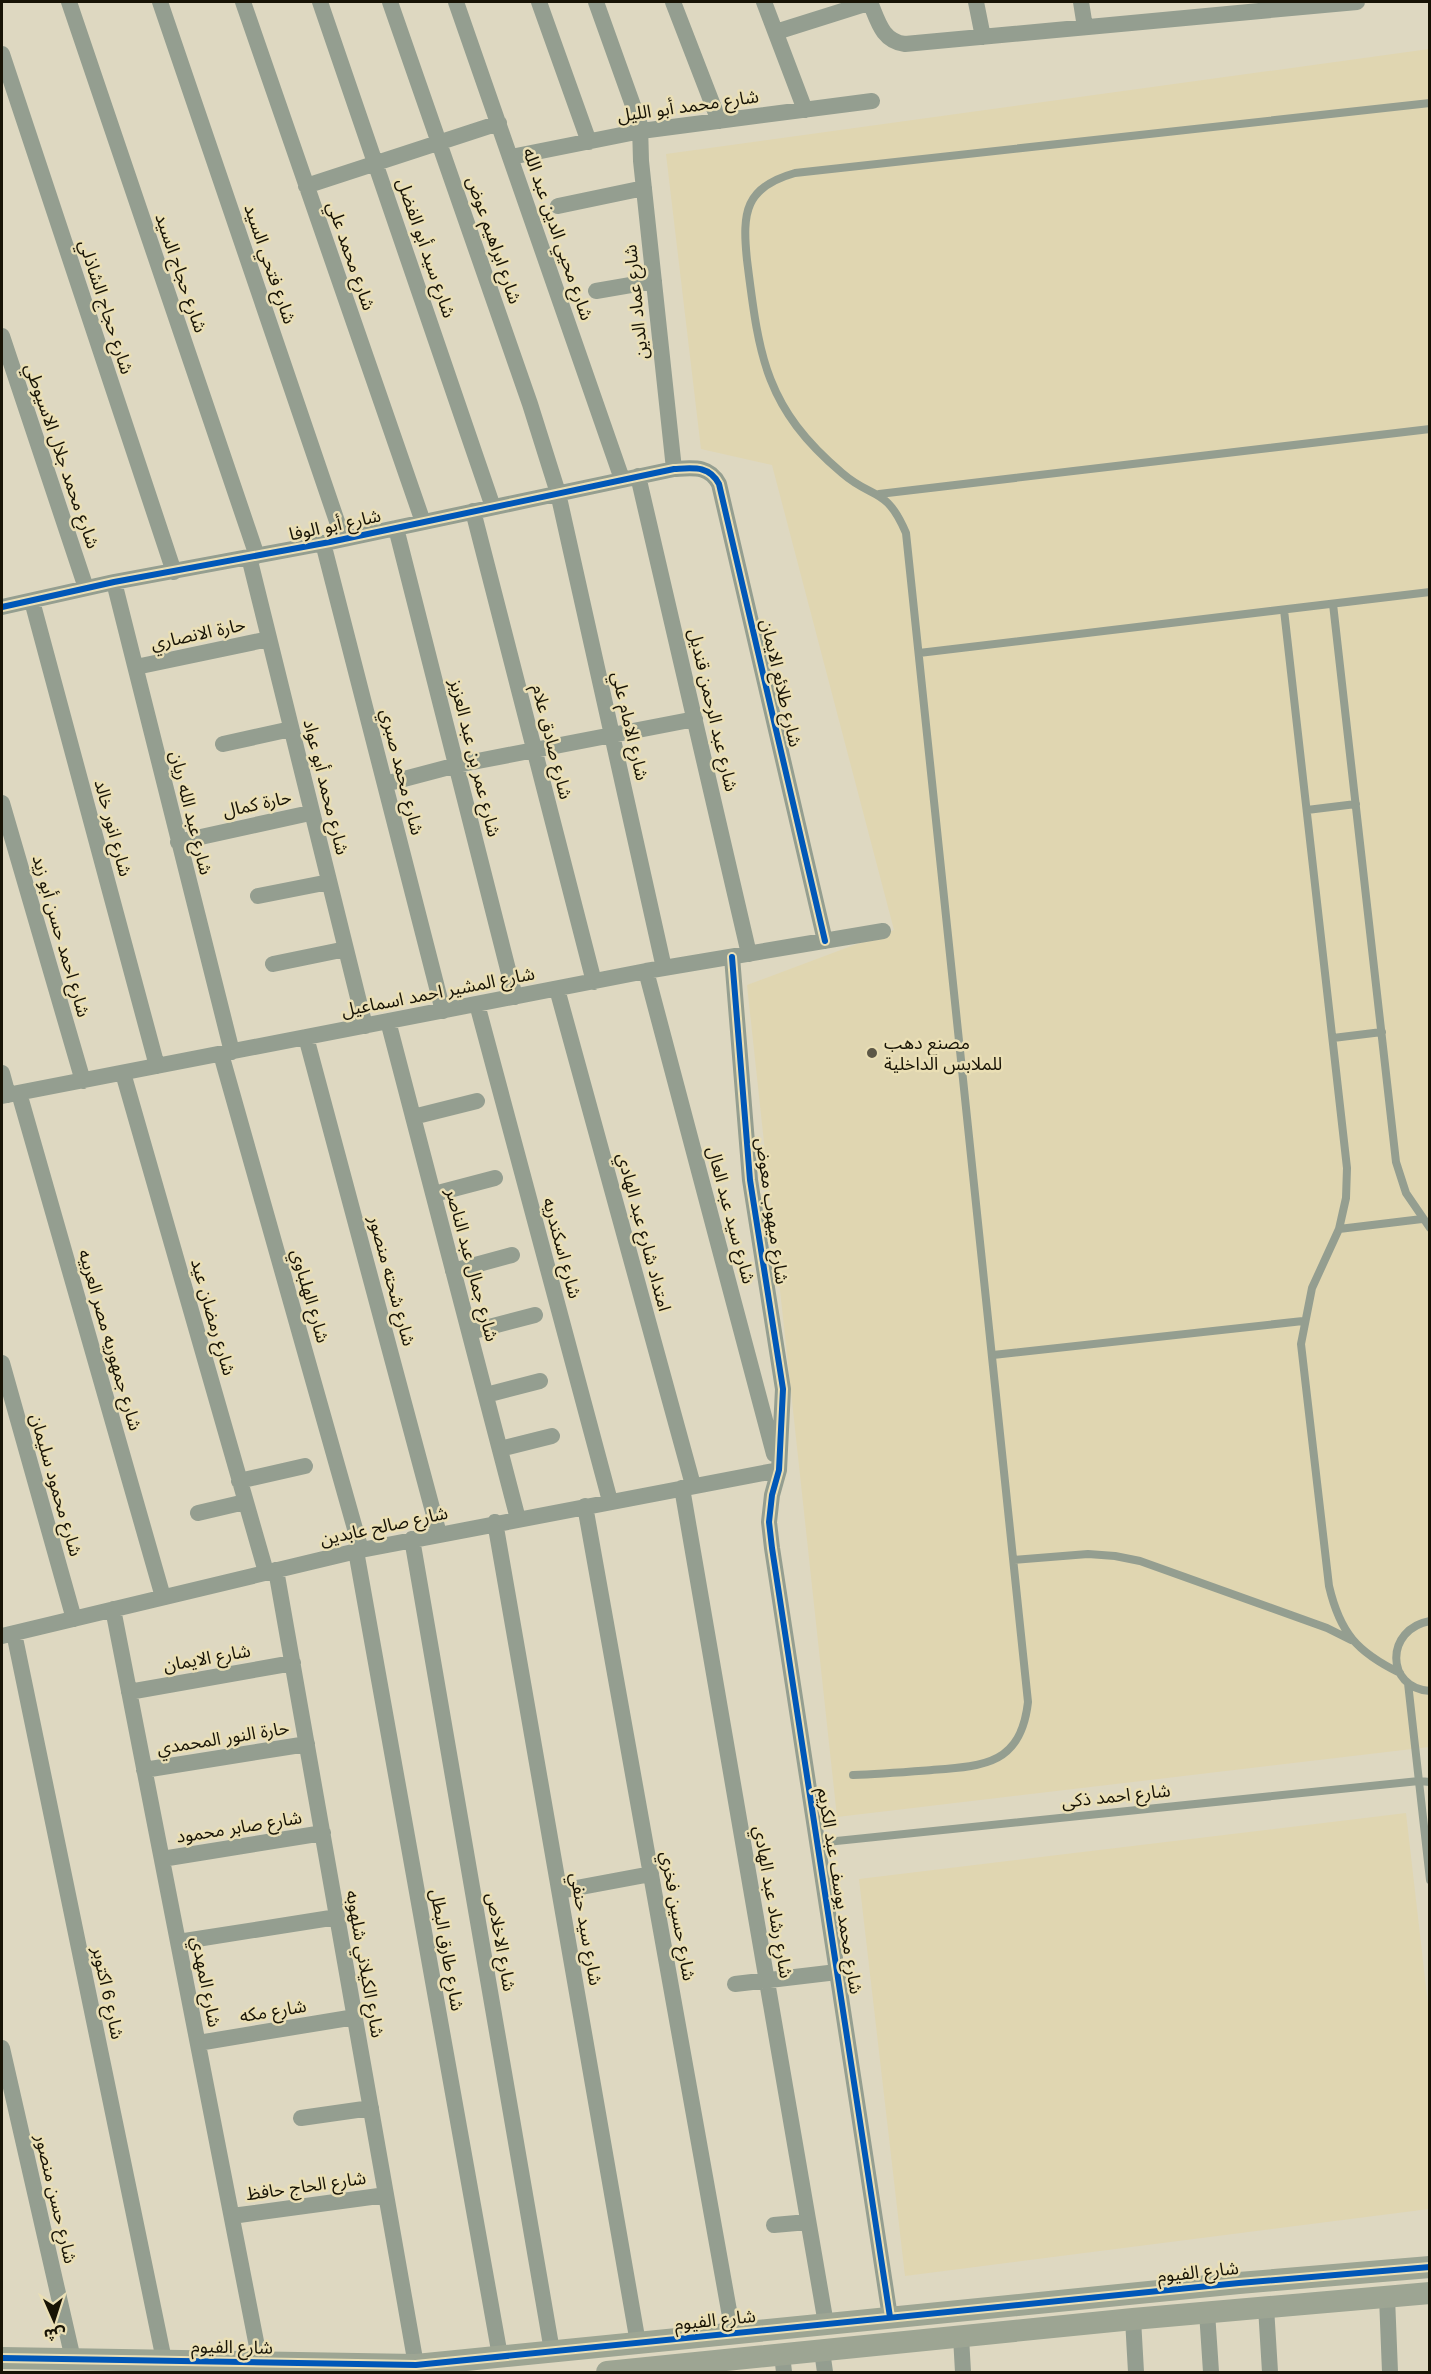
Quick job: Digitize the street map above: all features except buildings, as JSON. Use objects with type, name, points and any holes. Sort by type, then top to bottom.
[{"type":"street","name":"شارع حجاج السيد","points":[[69,2],[253,557]]},
{"type":"street","name":"شارع فتحي السيد","points":[[160,2],[343,539]]},
{"type":"street","name":"شارع محمد علي","points":[[243,2],[423,522]]},
{"type":"street","name":"شارع سيد أبو الفضل","points":[[320,2],[493,507]]},
{"type":"street","name":"شارع ابراهيم عوض","points":[[390,2],[530,404],[558,493]]},
{"type":"street","name":"شارع محيي الدين عبد الله","points":[[456,2],[630,478]]},
{"type":"street","points":[[539,2],[589,142]]},
{"type":"street","name":"شارع عماد الدين","points":[[596,2],[641,131],[644,188],[674,468]]},
{"type":"street","points":[[673,2],[719,120]]},
{"type":"street","points":[[764,2],[806,110]]},
{"type":"street","points":[[776,32],[871,2],[881,29],[894,43],[905,44],[1085,27],[1207,8],[1357,2]]},
{"type":"street","points":[[976,2],[983,37]]},
{"type":"street","points":[[1081,2],[1085,27]]},
{"type":"street","name":"شارع حجاج الشاذلي","points":[[2,54],[174,572]]},
{"type":"street","name":"شارع محمد أبو الليل","points":[[511,157],[641,131],[872,101]]},
{"type":"street","points":[[306,186],[499,123]]},
{"type":"street","points":[[558,206],[644,188]]},
{"type":"street","points":[[596,291],[654,281]]},
{"type":"street","name":"شارع محمد جلال الاسيوطي","points":[[2,336],[86,588]]},
{"type":"street","name":"شارع أبو الوفا","points":[[2,607],[114,582],[343,539],[674,468]]},
{"type":"street","name":"شارع طلائع الايمان","points":[[674,468],[706,470],[714,475],[719,484],[825,941]]},
{"type":"street","name":"شارع عبد الرحمن قنديل","points":[[630,478],[695,719],[749,954]]},
{"type":"street","name":"شارع الامام علي","points":[[558,493],[664,968]]},
{"type":"street","name":"شارع صادق علام","points":[[473,511],[594,982]]},
{"type":"street","name":"شارع عمر بن عبد العزيز","points":[[396,528],[515,997]]},
{"type":"street","name":"شارع محمد صبري","points":[[323,543],[443,1011]]},
{"type":"street","name":"شارع محمد أبو عواد","points":[[253,557],[269,639],[310,813],[365,1026]]},
{"type":"street","name":"شارع عبد الله ريان","points":[[114,582],[227,1053]]},
{"type":"street","name":"شارع انور خالد","points":[[32,601],[157,1066]]},
{"type":"street","name":"حارة الانصاري","points":[[136,667],[269,639]]},
{"type":"street","points":[[385,784],[457,765],[695,719]]},
{"type":"street","points":[[222,744],[291,729]]},
{"type":"street","name":"شارع احمد حسن أبو زيد","points":[[2,803],[82,1081]]},
{"type":"street","name":"حارة كمال","points":[[178,842],[310,813]]},
{"type":"street","points":[[258,896],[329,882]]},
{"type":"street","name":"شارع المشير احمد اسماعيل","points":[[9,1095],[646,971],[883,931]]},
{"type":"street","points":[[273,964],[346,949]]},
{"type":"street","name":"شارع ميهوب معوض","points":[[732,957],[750,1180],[783,1389],[778,1470]]},
{"type":"street","name":"شارع سيد عبد العال","points":[[646,971],[778,1470]]},
{"type":"street","name":"امتداد شارع عبد الهادي","points":[[557,989],[688,1486]]},
{"type":"street","name":"شارع اسكندريه","points":[[477,1005],[610,1501]]},
{"type":"street","name":"شارع جمال عبد الناصر","points":[[388,1021],[518,1519]]},
{"type":"street","name":"شارع شحته منصور","points":[[306,1037],[440,1534]]},
{"type":"street","name":"شارع الهلباوي","points":[[227,1053],[358,1550]]},
{"type":"street","name":"شارع جمهوريه مصر العربيه","points":[[2,1073],[163,1597]]},
{"type":"street","name":"شارع رمضان عيد","points":[[123,1073],[245,1502],[271,1571]]},
{"type":"street","points":[[413,1117],[477,1101]]},
{"type":"street","points":[[434,1194],[495,1178]]},
{"type":"street","points":[[453,1271],[512,1255]]},
{"type":"street","points":[[470,1332],[535,1315]]},
{"type":"street","name":"شارع محمود سليمان","points":[[2,1363],[74,1619]]},
{"type":"street","points":[[486,1395],[540,1381]]},
{"type":"street","points":[[500,1449],[552,1436]]},
{"type":"street","points":[[240,1481],[305,1466]]},
{"type":"street","name":"شارع صالح عابدين","points":[[8,1635],[358,1550],[495,1522],[778,1470]]},
{"type":"street","name":"شارع محمد يوسف عبد الكريم","points":[[778,1470],[772,1495],[771,1539],[890,2318]]},
{"type":"street","name":"شارع رشاد عبد الهادي","points":[[688,1486],[767,1980],[826,2324]]},
{"type":"street","points":[[198,1513],[245,1502]]},
{"type":"street","name":"شارع حسين فخري","points":[[585,1506],[733,2333]]},
{"type":"street","name":"شارع سيد حنفي","points":[[495,1522],[638,2343]]},
{"type":"street","name":"شارع الاخلاص","points":[[412,1539],[552,2351]]},
{"type":"street","name":"شارع طارق البطل","points":[[358,1550],[500,2356]]},
{"type":"street","name":"شارع الكيلاني شلهوبه","points":[[271,1571],[293,1663],[416,2365]]},
{"type":"street","name":"شارع المهدي","points":[[113,1609],[260,2362]]},
{"type":"street","name":"شارع 6 اكتوبر","points":[[8,1635],[164,2360]]},
{"type":"street","name":"شارع الايمان","points":[[129,1692],[293,1663]]},
{"type":"street","name":"حارة النور المحمدي","points":[[144,1770],[307,1744]]},
{"type":"street","name":"شارع صابر محمود","points":[[162,1859],[323,1833]]},
{"type":"street","points":[[560,1891],[651,1874]]},
{"type":"street","points":[[178,1942],[337,1917]]},
{"type":"street","points":[[735,1984],[837,1972]]},
{"type":"street","name":"شارع مكه","points":[[198,2043],[355,2018]]},
{"type":"street","name":"شارع حسن منصور","points":[[2,2048],[73,2359]]},
{"type":"street","points":[[301,2118],[371,2108]]},
{"type":"street","name":"شارع الحاج حافظ","points":[[232,2216],[386,2195]]},
{"type":"street","points":[[774,2225],[808,2222]]},
{"type":"street","name":"شارع الفيوم","points":[[2,2358],[416,2365],[1239,2283],[1430,2268]]},
{"type":"street","points":[[607,2373],[824,2362],[961,2337],[1133,2319],[1430,2293]]},
{"type":"street","points":[[1387,2297],[1390,2373]]},
{"type":"street","points":[[1266,2307],[1270,2373]]},
{"type":"street","points":[[1207,2313],[1211,2373]]},
{"type":"street","points":[[1133,2319],[1136,2373]]},
{"type":"street","points":[[961,2337],[963,2373]]},
{"type":"lane","points":[[853,1776],[977,1767],[998,1759],[1015,1744],[1025,1725],[1028,1702],[906,533],[897,511],[879,494],[844,476],[814,448],[788,415],[769,378],[757,339],[745,238],[746,215],[755,195],[773,179],[795,173],[1430,103]]},
{"type":"lane","points":[[879,494],[1430,429]]},
{"type":"lane","points":[[919,653],[1430,592]]},
{"type":"lane","points":[[1333,604],[1396,1162],[1406,1193],[1430,1228]]},
{"type":"lane","points":[[1284,610],[1347,1168],[1346,1198],[1339,1229],[1312,1288],[1304,1321],[1302,1369],[1329,1586],[1336,1614],[1351,1640]]},
{"type":"lane","points":[[1307,810],[1356,804]]},
{"type":"lane","points":[[1332,1038],[1382,1032]]},
{"type":"lane","points":[[1339,1229],[1422,1219]]},
{"type":"lane","points":[[993,1355],[1304,1321]]},
{"type":"lane","points":[[1014,1560],[1088,1554],[1140,1562],[1319,1625],[1351,1640],[1373,1660],[1400,1673]]},
{"type":"lane","points":[[1430,1622],[1408,1629],[1400,1638],[1396,1650],[1396,1662],[1400,1673],[1408,1683],[1421,1690],[1430,1691]]},
{"type":"lane","points":[[1408,1683],[1430,1880]]},
{"type":"lane","name":"شارع احمد ذكى","points":[[817,1843],[1419,1781],[1430,1782]]},
{"type":"shaded area","points":[[1429,49],[1429,1747],[837,1817],[747,985],[894,930],[772,465],[701,449],[666,154]]},
{"type":"shaded area","points":[[1406,1813],[1429,2013],[1429,2209],[905,2276],[859,1879]]},
{"type":"cycle path","points":[[2,607],[114,582],[330,542],[674,469],[694,468],[710,473],[719,484],[825,941]]},
{"type":"cycle path","points":[[732,957],[750,1180],[783,1389],[779,1470],[772,1495],[769,1522],[772,1548],[890,2317]]},
{"type":"cycle path","points":[[2,2358],[416,2365],[1239,2283],[1430,2267]]},
{"type":"place","name":"مصنع دهب للملابس الداخلية","points":[[872,1053]]}]
